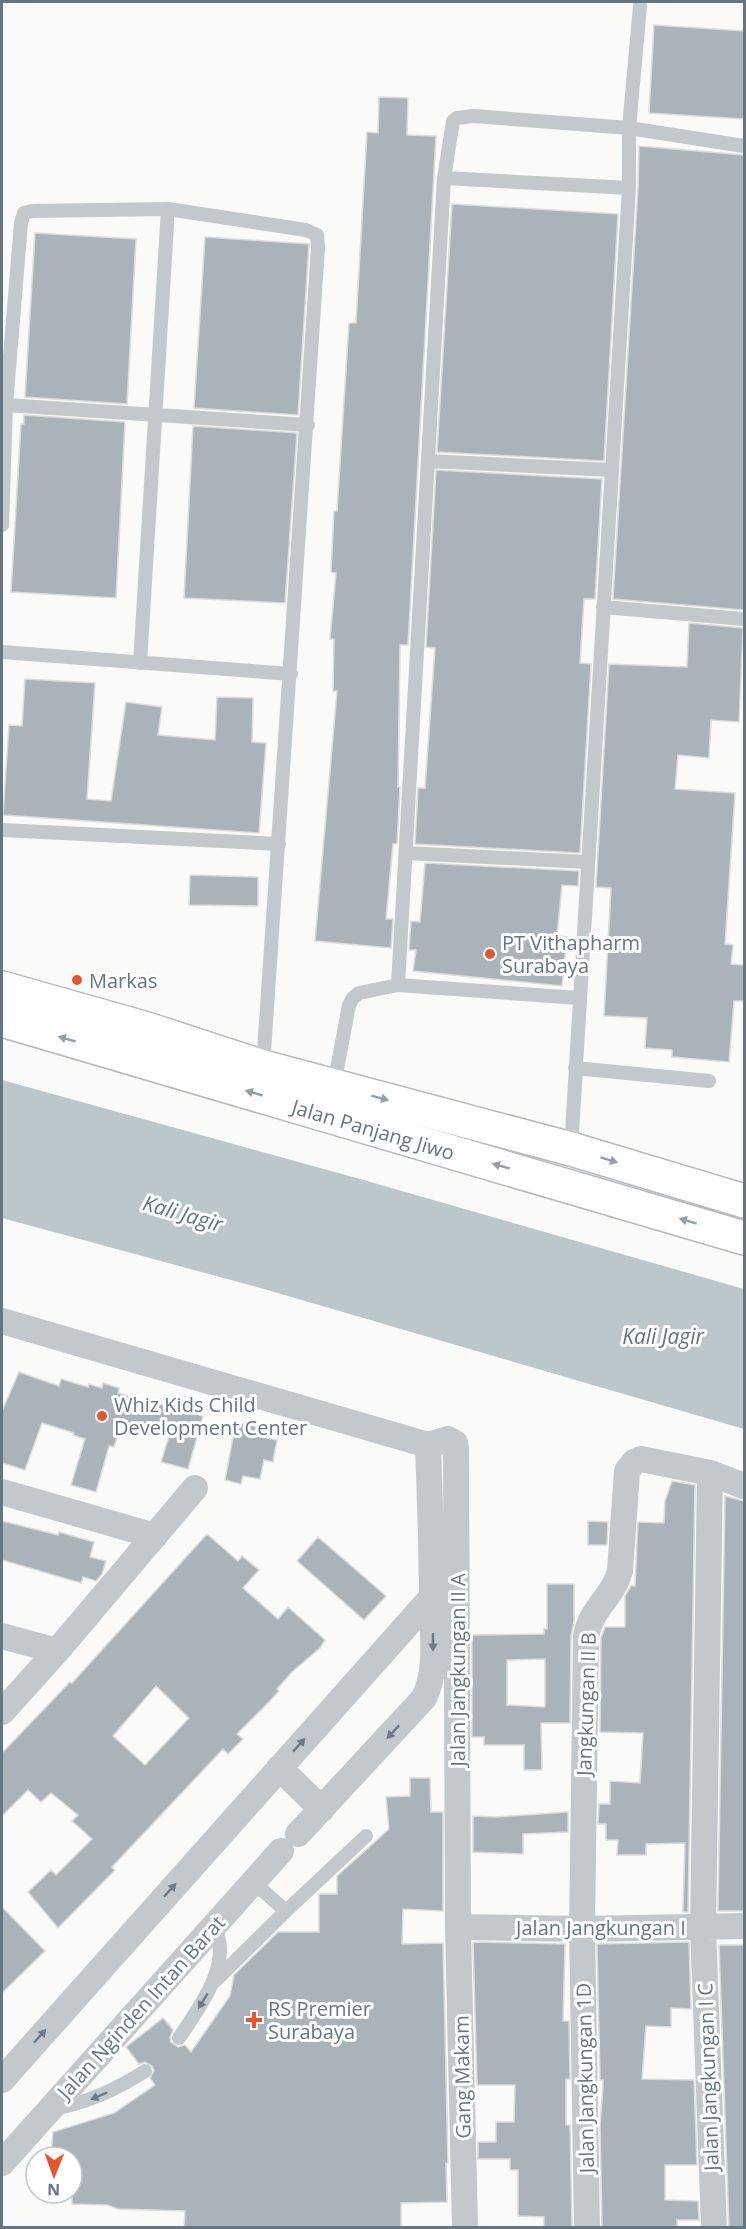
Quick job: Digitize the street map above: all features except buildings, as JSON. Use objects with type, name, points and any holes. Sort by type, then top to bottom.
[{"type":"main road","name":"Jalan Panjang Jiwo","points":[[2,988],[143,1044],[744,1238]]},
{"type":"main road","name":"Jalan Panjang Jiwo","points":[[2,1020],[143,1044]]},
{"type":"main road","name":"Jalan Panjang Jiwo","points":[[195,1060],[263,1067],[334,1085],[571,1149],[744,1202]]},
{"type":"street","points":[[2,1321],[428,1445],[432,1597],[2,2080]]},
{"type":"street","name":"Jalan Jangkungan II A","points":[[428,1445],[448,1438],[455,1443],[456,1449],[458,1927]]},
{"type":"street","name":"Jangkungan II B","points":[[582,1929],[586,1636],[588,1622],[611,1592],[620,1571],[627,1471],[634,1462],[641,1459],[710,1473]]},
{"type":"street","points":[[703,1927],[710,1473],[744,1486]]},
{"type":"street","points":[[2,1712],[57,1651],[195,1488]]},
{"type":"street","points":[[2,1492],[155,1536]]},
{"type":"street","name":"Jalan Nginden Intan Barat","points":[[2,2163],[253,1882],[424,1698],[430,1687],[433,1666],[432,1597]]},
{"type":"street","points":[[2,1636],[57,1651]]},
{"type":"street","points":[[279,1768],[322,1809]]},
{"type":"street","name":"Jalan Jangkungan I","points":[[458,1927],[582,1929],[744,1926]]},
{"type":"street","name":"Gang Makam","points":[[458,1927],[465,2228]]},
{"type":"street","name":"Jalan Jangkungan I C","points":[[703,1927],[714,2228]]},
{"type":"street","name":"Jalan Jangkungan 1D","points":[[582,1929],[587,2228]]},
{"type":"lane","points":[[571,1149],[629,188],[629,128],[640,6]]},
{"type":"lane","points":[[398,985],[444,178],[451,129],[457,118],[473,116],[629,128],[744,146]]},
{"type":"lane","points":[[444,178],[629,188]]},
{"type":"lane","points":[[140,663],[168,209]]},
{"type":"lane","points":[[2,525],[6,405],[21,223],[24,213],[168,209],[306,230],[317,235],[308,425],[263,1067]]},
{"type":"lane","points":[[6,405],[308,425]]},
{"type":"lane","points":[[428,461],[612,470]]},
{"type":"lane","points":[[603,607],[744,619]]},
{"type":"lane","points":[[2,652],[291,674]]},
{"type":"lane","points":[[2,830],[279,844]]},
{"type":"lane","points":[[406,853],[587,862]]},
{"type":"lane","points":[[334,1085],[349,1005],[359,993],[398,985],[579,998]]},
{"type":"lane","points":[[575,1068],[709,1082]]},
{"type":"lane","points":[[180,2038],[215,1981],[366,1836]]},
{"type":"lane","points":[[253,1882],[286,1911]]},
{"type":"lane","points":[[214,1926],[220,1936],[221,1944],[215,1981]]},
{"type":"lane","points":[[49,2110],[79,2104],[122,2085],[145,2071]]},
{"type":"water","name":"Kali Jagir","points":[[2,1080],[744,1289],[744,1429],[264,1289],[2,1218]]},
{"type":"place","name":"PT Vithapharm Surabaya","points":[[490,954]]},
{"type":"place","name":"Markas","points":[[77,980]]},
{"type":"place","name":"Whiz Kids Child Development Center","points":[[102,1416]]},
{"type":"place","name":"RS Premier Surabaya","points":[[254,2020]]}]
